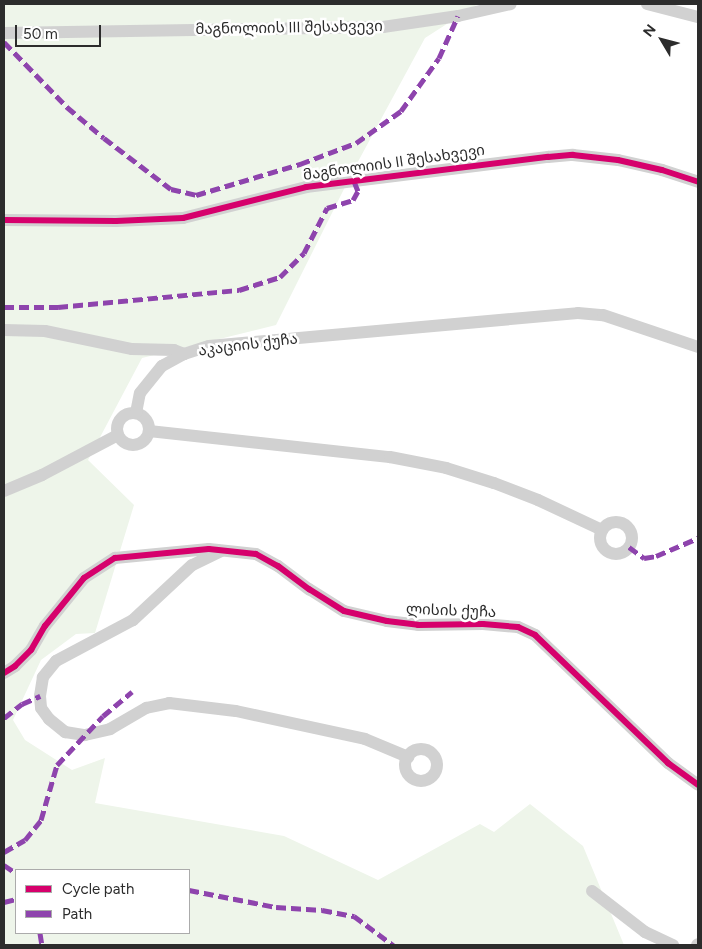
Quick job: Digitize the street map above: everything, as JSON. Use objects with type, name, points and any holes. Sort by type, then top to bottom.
[{"type":"street","name":"მაგნოლიის III შესახვევი","points":[[4,33],[383,27],[458,16],[511,4]]},
{"type":"street","points":[[647,4],[698,17]]},
{"type":"street","name":"მაგნოლიის II შესახვევი","points":[[4,220],[116,221],[183,218],[306,186],[548,156],[618,160],[662,170],[698,182]]},
{"type":"street","name":"აკაციის ქუჩა","points":[[136,412],[140,394],[148,381],[162,366],[184,354],[209,346],[578,313],[603,315],[698,347]]},
{"type":"street","points":[[4,330],[45,331],[132,349],[174,350],[184,354]]},
{"type":"street","points":[[136,412],[148,421],[149,431],[143,442],[132,445],[121,440],[117,426],[121,418],[128,413],[136,412]]},
{"type":"street","points":[[149,431],[390,457],[446,468],[529,496],[602,530]]},
{"type":"street","points":[[4,491],[42,475],[118,434]]},
{"type":"street","name":"ლისის ქუჩა","points":[[4,673],[15,666],[31,650],[50,619],[84,578],[115,558],[160,552],[209,549],[256,554],[278,566],[309,589],[344,611],[387,621],[418,625],[484,624],[518,627],[535,635],[668,763],[698,785]]},
{"type":"street","points":[[222,551],[192,565],[133,620],[56,661],[43,677],[40,696],[41,708],[49,719],[65,732],[90,734],[110,729],[146,708],[169,704],[236,711],[365,738],[408,757]]},
{"type":"street","points":[[592,891],[645,932],[673,945]]},
{"type":"shaded area","points":[[4,4],[478,4],[425,38],[354,169],[276,325],[142,358],[88,460],[134,505],[95,633],[76,634],[41,660],[13,720],[25,740],[72,770],[105,758],[95,803],[284,836],[378,880],[480,824],[494,832],[530,804],[583,846],[624,945],[4,945]]},
{"type":"marked path","points":[[4,42],[67,107],[104,138],[171,189],[196,195],[300,164],[356,143],[401,111],[439,58],[458,16]]},
{"type":"marked path","points":[[4,307],[58,307],[239,290],[280,277],[304,253],[327,208],[353,200],[358,191],[354,181]]},
{"type":"marked path","points":[[629,547],[644,558],[656,556],[698,538]]},
{"type":"marked path","points":[[4,852],[25,840],[41,820],[57,765],[103,716],[132,692]]},
{"type":"marked path","points":[[4,718],[22,704],[40,696]]},
{"type":"marked path","points":[[4,865],[15,872]]},
{"type":"marked path","points":[[190,890],[276,907],[322,910],[354,916],[393,945]]},
{"type":"marked path","points":[[4,902],[15,899]]},
{"type":"marked path","points":[[40,934],[42,945]]},
{"type":"cycle path","points":[[4,220],[116,221],[183,218],[306,187],[573,155],[618,160],[662,170],[698,182]]},
{"type":"cycle path","points":[[4,673],[15,666],[31,650],[45,626],[84,578],[115,558],[209,549],[256,554],[278,566],[309,589],[344,611],[387,621],[418,625],[483,624],[518,627],[535,635],[668,763],[698,785]]}]
